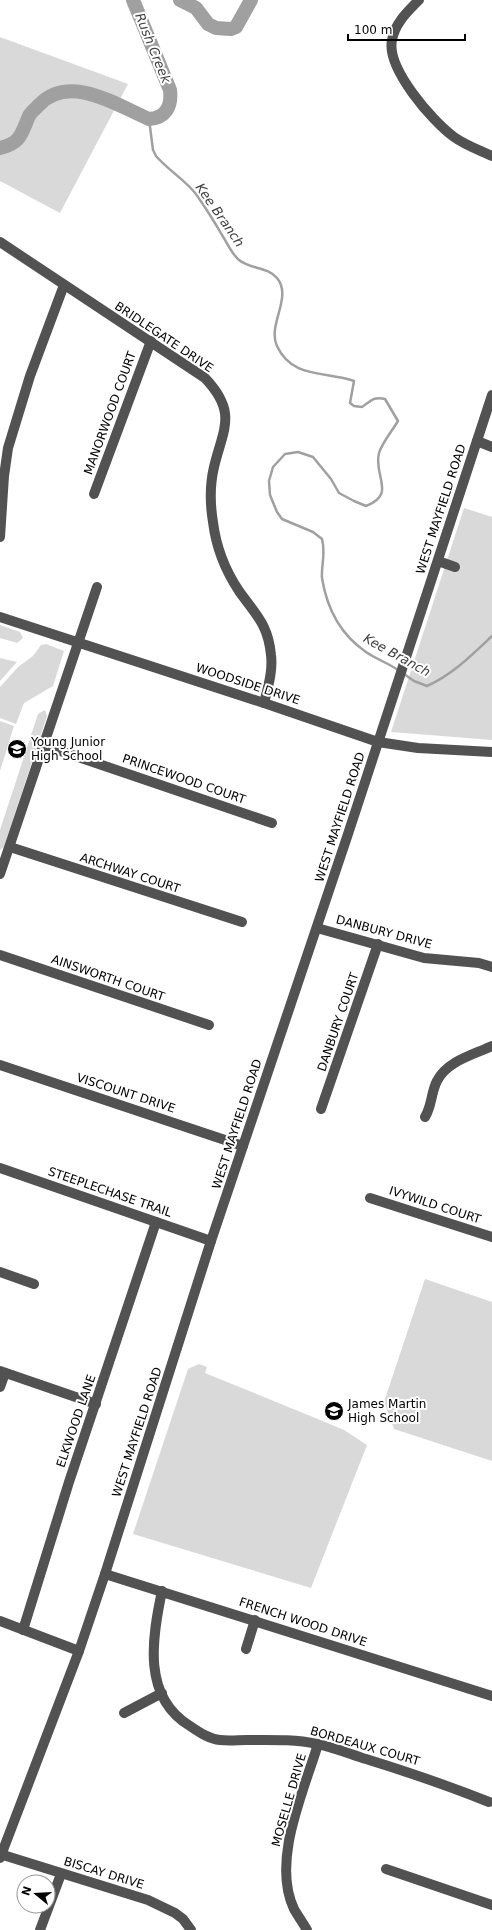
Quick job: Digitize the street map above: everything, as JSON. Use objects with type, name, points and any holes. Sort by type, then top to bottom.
[{"type":"street","points":[[419,0],[400,21],[392,38],[391,50],[398,70],[420,102],[452,136],[492,156]]},
{"type":"street","name":"BRIDLEGATE DRIVE","points":[[0,242],[205,378],[213,387],[222,402],[225,412],[226,428],[212,479],[212,520],[216,543],[229,574],[240,592],[259,616],[268,638],[272,656],[271,675],[264,702]]},
{"type":"street","points":[[0,537],[4,476],[8,448],[30,376],[64,285]]},
{"type":"street","name":"MANORWOOD COURT","points":[[94,494],[151,341]]},
{"type":"street","name":"WEST MAYFIELD ROAD","points":[[0,1855],[78,1651],[105,1574],[211,1241],[406,661],[492,395]]},
{"type":"street","points":[[477,441],[492,447]]},
{"type":"street","points":[[438,561],[455,567]]},
{"type":"street","points":[[0,874],[97,587]]},
{"type":"street","name":"WOODSIDE DRIVE","points":[[0,617],[264,702],[378,742],[418,748],[492,752]]},
{"type":"street","name":"PRINCEWOOD COURT","points":[[43,745],[272,823]]},
{"type":"street","name":"ARCHWAY COURT","points":[[10,847],[242,922]]},
{"type":"street","name":"DANBURY DRIVE","points":[[317,928],[424,958],[479,963],[492,967]]},
{"type":"street","name":"DANBURY COURT","points":[[321,1109],[378,944]]},
{"type":"street","name":"AINSWORTH COURT","points":[[0,955],[208,1025]]},
{"type":"street","points":[[425,1117],[429,1110],[437,1081],[443,1073],[453,1064],[492,1046]]},
{"type":"street","name":"VISCOUNT DRIVE","points":[[0,1065],[243,1146]]},
{"type":"street","name":"STEEPLECHASE TRAIL","points":[[0,1168],[211,1241]]},
{"type":"street","name":"IVYWILD COURT","points":[[370,1198],[492,1237]]},
{"type":"street","name":"ELKWOOD LANE","points":[[23,1630],[69,1482],[156,1222]]},
{"type":"street","points":[[0,1272],[34,1284]]},
{"type":"street","points":[[0,1387],[3,1372],[96,1404]]},
{"type":"street","name":"FRENCH WOOD DRIVE","points":[[105,1574],[255,1620],[492,1696]]},
{"type":"street","name":"BORDEAUX COURT","points":[[162,1591],[155,1624],[153,1650],[155,1672],[168,1706],[180,1720],[202,1734],[219,1740],[279,1740],[318,1744],[410,1772],[489,1802]]},
{"type":"street","points":[[246,1649],[255,1620]]},
{"type":"street","points":[[0,1621],[78,1651]]},
{"type":"street","points":[[124,1713],[162,1693]]},
{"type":"street","name":"MOSELLE DRIVE","points":[[307,1930],[294,1908],[288,1887],[286,1869],[287,1850],[291,1830],[318,1744]]},
{"type":"street","name":"BISCAY DRIVE","points":[[0,1855],[148,1900],[175,1913],[191,1930]]},
{"type":"street","points":[[386,1869],[492,1905]]},
{"type":"street","points":[[40,1930],[61,1874]]},
{"type":"shaded area","points":[[0,37],[128,84],[60,213],[0,181]]},
{"type":"shaded area","points":[[464,508],[492,517],[492,740],[391,732]]},
{"type":"shaded area","points":[[0,625],[20,632],[23,638],[17,643],[0,638]]},
{"type":"shaded area","points":[[46,644],[64,651],[53,686],[24,703],[16,724],[0,718],[0,687],[18,667],[33,656],[41,645]]},
{"type":"shaded area","points":[[0,658],[17,662],[0,681]]},
{"type":"shaded area","points":[[45,710],[47,716],[4,847],[0,850],[0,830],[38,714]]},
{"type":"shaded area","points":[[0,721],[14,726],[0,771]]},
{"type":"shaded area","points":[[425,1279],[492,1302],[492,1461],[394,1429],[384,1402]]},
{"type":"shaded area","points":[[199,1364],[207,1367],[205,1373],[344,1430],[367,1445],[311,1588],[133,1534],[188,1369]]},
{"type":"waterway","name":"Rush Creek","points":[[0,148],[7,146],[19,137],[30,115],[39,105],[51,96],[64,92],[79,92],[93,95],[108,100],[149,119],[164,114],[169,106],[170,90],[133,0]]},
{"type":"waterway","name":"Rush Creek","points":[[180,0],[196,8],[208,24],[216,28],[231,29],[236,27],[251,0]]},
{"type":"waterway","name":"Kee Branch","points":[[149,119],[153,150],[156,156],[196,194],[234,254],[243,263],[269,272],[277,278],[281,286],[282,294],[275,329],[275,338],[277,346],[283,357],[291,364],[301,369],[354,381],[350,403],[354,406],[362,407],[375,399],[385,399],[398,421],[379,453],[378,461],[382,484],[380,496],[366,506],[339,493],[331,479],[313,457],[298,452],[285,454],[273,467],[269,481],[270,495],[277,512],[282,519],[313,532],[322,539],[324,550],[322,573],[324,589],[327,600],[342,629],[349,638],[366,652],[398,670]]},
{"type":"waterway","name":"Kee Branch","points":[[404,674],[414,681],[427,686],[453,670],[492,636]]},
{"type":"place","name":"Young Junior High School","points":[[17,749]]},
{"type":"place","name":"James Martin High School","points":[[334,1411]]}]
